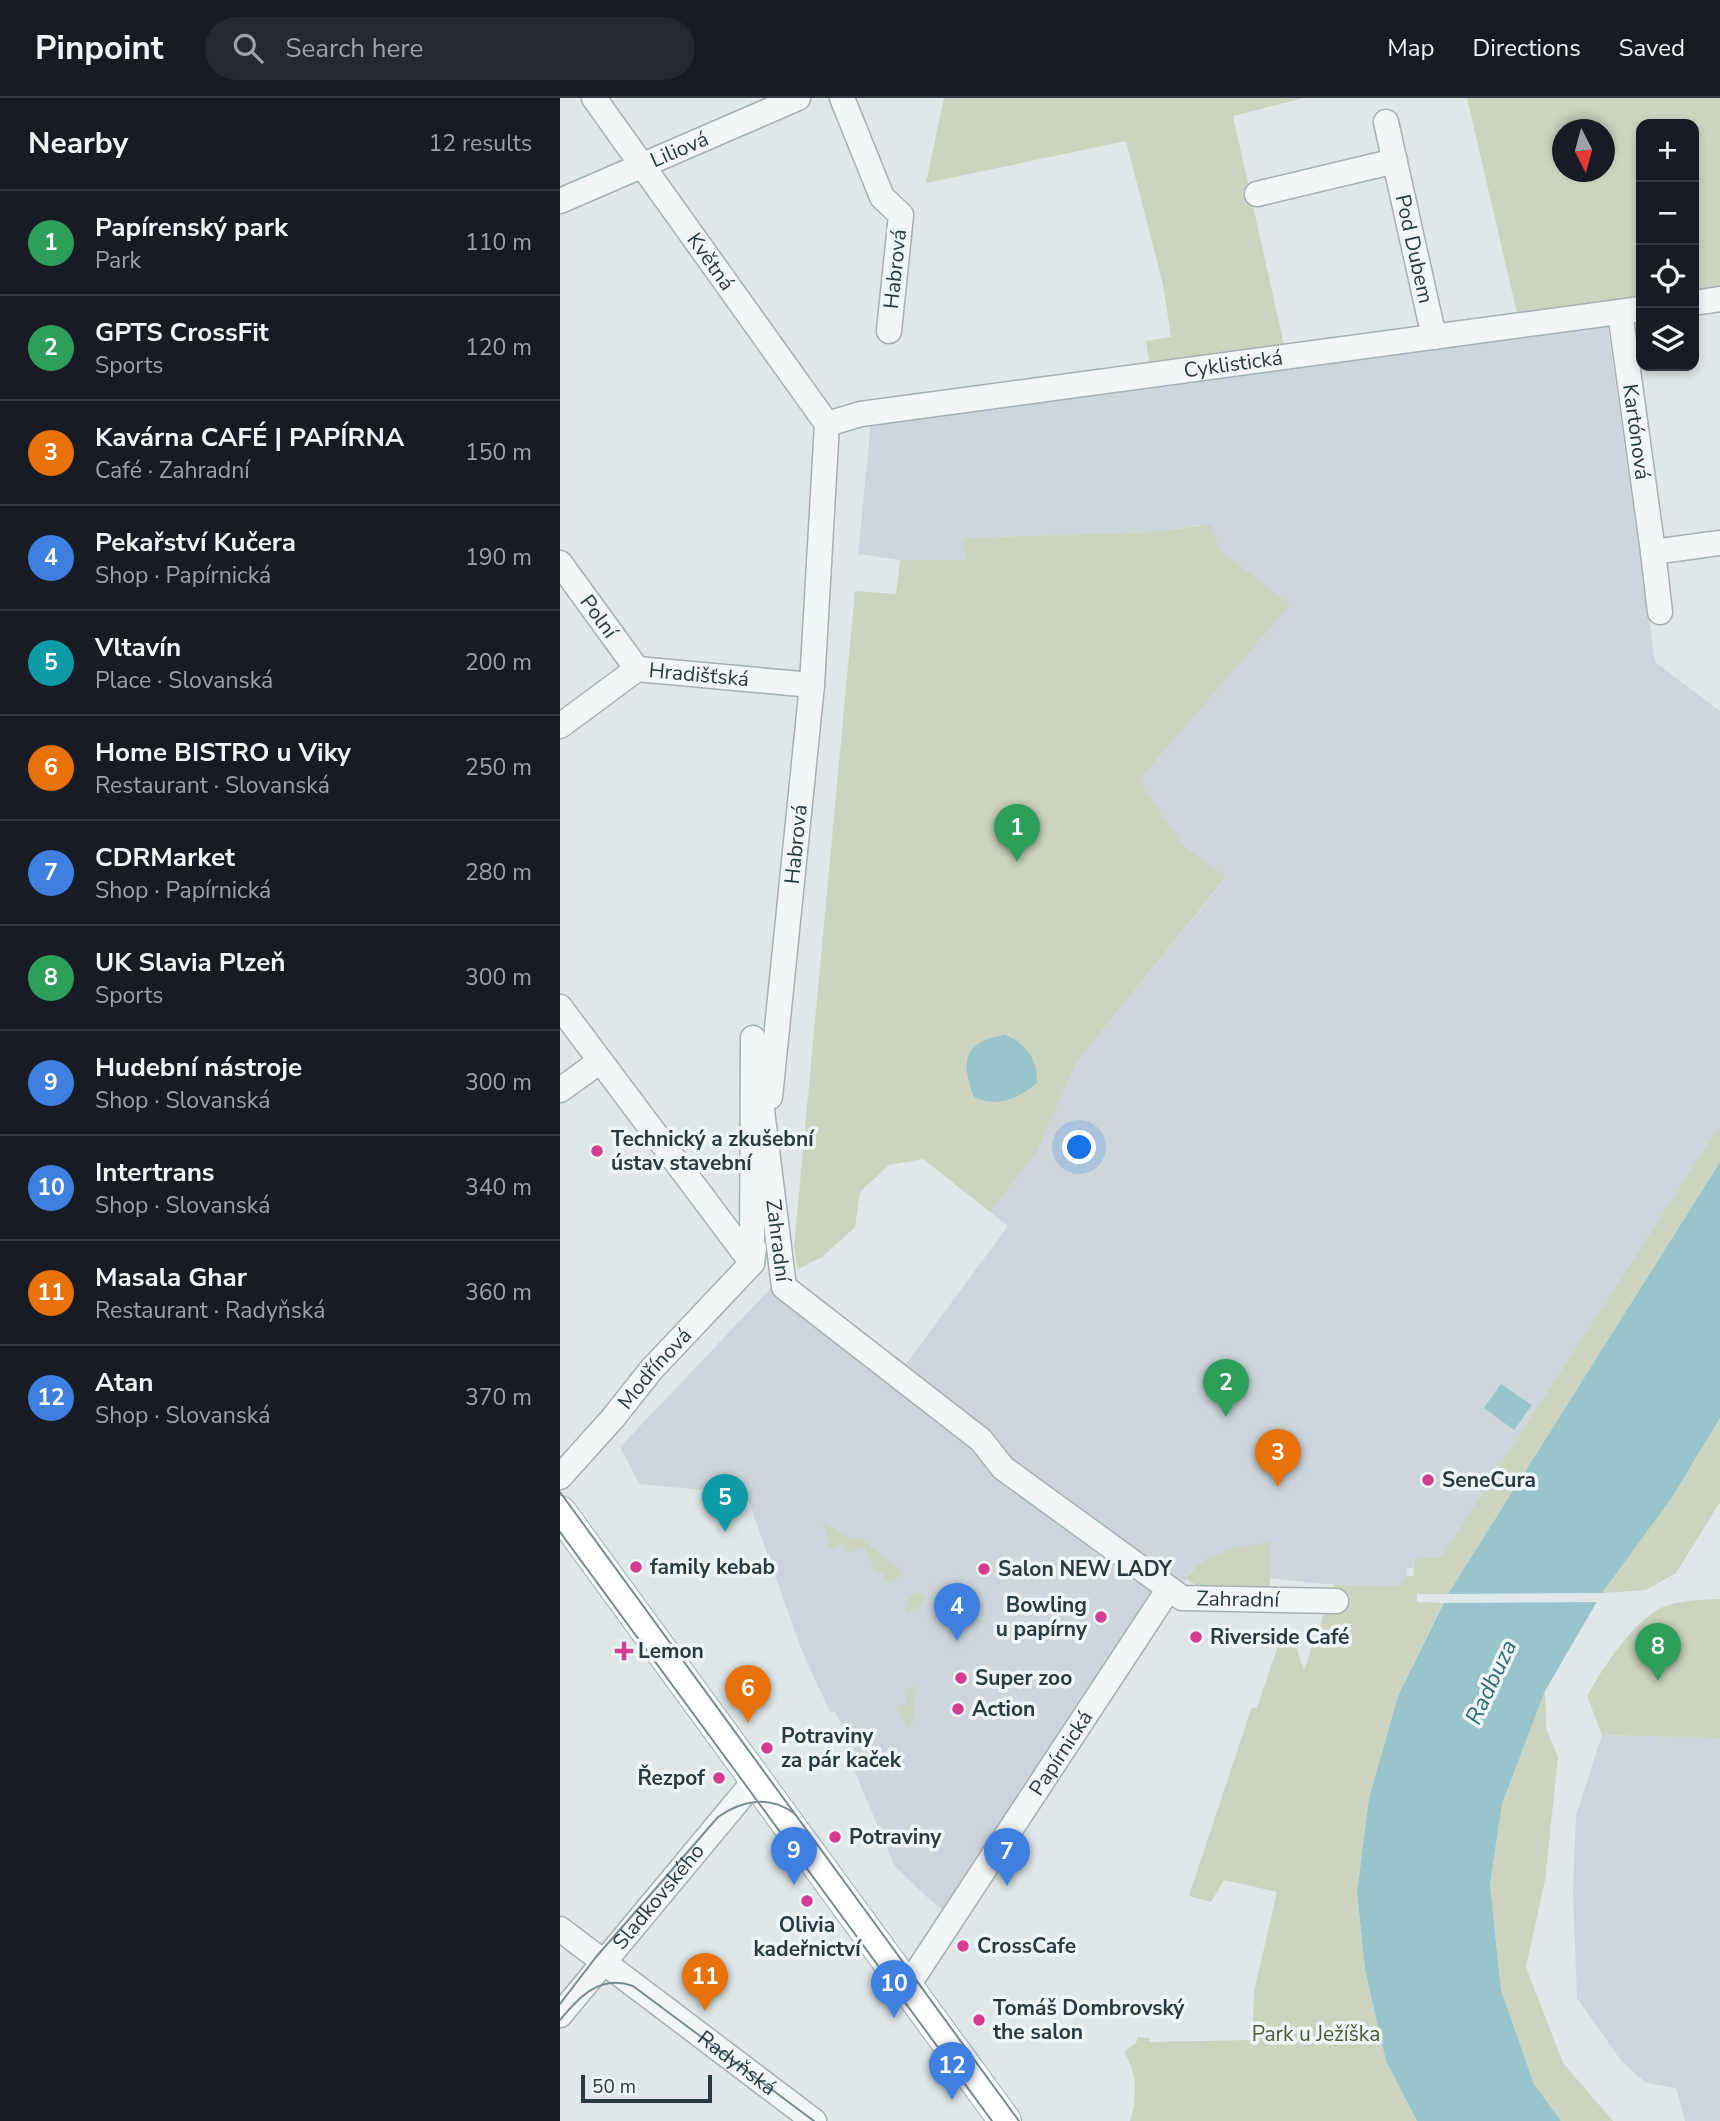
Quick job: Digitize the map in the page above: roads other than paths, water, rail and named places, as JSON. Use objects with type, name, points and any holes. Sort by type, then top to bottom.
[{"type":"main road","points":[[560,1512],[907,1987],[992,2116]]},
{"type":"street","name":"Květná","points":[[594,98],[827,424]]},
{"type":"street","name":"Liliová","points":[[560,201],[798,98]]},
{"type":"street","name":"Habrová","points":[[842,98],[883,197],[901,215],[889,331]]},
{"type":"street","name":"Pod Dubem","points":[[1386,122],[1434,337]]},
{"type":"street","points":[[1257,194],[1395,161]]},
{"type":"street","points":[[1699,302],[1720,299]]},
{"type":"street","name":"Cyklistická","points":[[827,424],[861,414],[1631,311]]},
{"type":"street","name":"Kartónová","points":[[1631,311],[1660,612]]},
{"type":"street","name":"Habrová","points":[[752,1263],[812,685],[827,424]]},
{"type":"street","points":[[1653,552],[1720,543]]},
{"type":"street","name":"Polní","points":[[560,563],[637,669]]},
{"type":"street","name":"Hradišťská","points":[[560,726],[637,669],[812,685]]},
{"type":"street","name":"Zahradní","points":[[560,1007],[752,1263]]},
{"type":"street","name":"Zahradní","points":[[752,1263],[753,1038],[783,1287],[981,1440],[1003,1468],[1168,1590],[1190,1599],[1336,1601]]},
{"type":"street","points":[[560,1090],[599,1062]]},
{"type":"street","name":"Modřínová","points":[[560,1477],[614,1418],[651,1370],[752,1263]]},
{"type":"street","name":"Papírnická","points":[[907,1987],[1168,1590]]},
{"type":"street","name":"Sladkovského","points":[[560,2015],[755,1779]]},
{"type":"street","name":"Radyňská","points":[[560,1929],[814,2121]]},
{"type":"water","points":[[1005,1035],[1029,1053],[1035,1067],[1037,1083],[1015,1097],[1000,1102],[974,1097],[967,1073],[968,1055],[980,1042]]},
{"type":"water","name":"Radbuza","points":[[1720,1162],[1720,1418],[1671,1499],[1602,1593],[1545,1691],[1502,1804],[1490,1884],[1501,1990],[1534,2084],[1561,2121],[1417,2121],[1386,2061],[1365,1970],[1357,1892],[1369,1798],[1398,1696],[1448,1594]]},
{"type":"water","points":[[1501,1384],[1532,1405],[1514,1430],[1484,1408]]},
{"type":"tram line","points":[[560,1492],[1019,2121]]},
{"type":"tram line","points":[[560,1532],[992,2121]]},
{"type":"tram line","points":[[560,2004],[596,1957],[718,1817],[737,1807],[756,1802],[776,1804],[795,1814]]},
{"type":"tram line","points":[[560,2020],[575,2003],[600,1985],[621,1983],[633,1986],[814,2121]]},
{"type":"place","name":"Papírenský park","points":[[1017,862]]},
{"type":"place","name":"Technický a zkušební ústav stavební","points":[[597,1151]]},
{"type":"place","name":"GPTS CrossFit","points":[[1226,1417]]},
{"type":"place","name":"SeneCura","points":[[1428,1480]]},
{"type":"place","name":"Kavárna CAFÉ | PAPÍRNA","points":[[1278,1487]]},
{"type":"place","name":"Vltavín","points":[[725,1532]]},
{"type":"place","name":"family kebab","points":[[636,1567]]},
{"type":"place","name":"Salon NEW LADY","points":[[984,1569]]},
{"type":"place","name":"Bowling u papírny","points":[[1101,1617]]},
{"type":"place","name":"Riverside Café","points":[[1196,1637]]},
{"type":"place","name":"Pekařství Kučera","points":[[957,1641]]},
{"type":"place","name":"Lemon","points":[[624,1651]]},
{"type":"place","name":"Super zoo","points":[[961,1678]]},
{"type":"place","name":"UK Slavia Plzeň","points":[[1658,1681]]},
{"type":"place","name":"Action","points":[[958,1709]]},
{"type":"place","name":"Home BISTRO u Viky","points":[[748,1723]]},
{"type":"place","name":"Potraviny za pár kaček","points":[[767,1748]]},
{"type":"place","name":"Řezpof","points":[[719,1778]]},
{"type":"place","name":"Potraviny","points":[[835,1837]]},
{"type":"place","name":"Hudební nástroje","points":[[794,1885]]},
{"type":"place","name":"CDRMarket","points":[[1007,1886]]},
{"type":"place","name":"Olivia kadeřnictví","points":[[807,1901]]},
{"type":"place","name":"CrossCafe","points":[[963,1946]]},
{"type":"place","name":"Masala Ghar","points":[[705,2011]]},
{"type":"place","name":"Intertrans","points":[[894,2018]]},
{"type":"place","name":"Tomáš Dombrovský the salon","points":[[979,2020]]},
{"type":"place","name":"Atan","points":[[952,2100]]},
{"type":"park label","name":"Park u Ježíška","points":[[1316,2034]]}]
